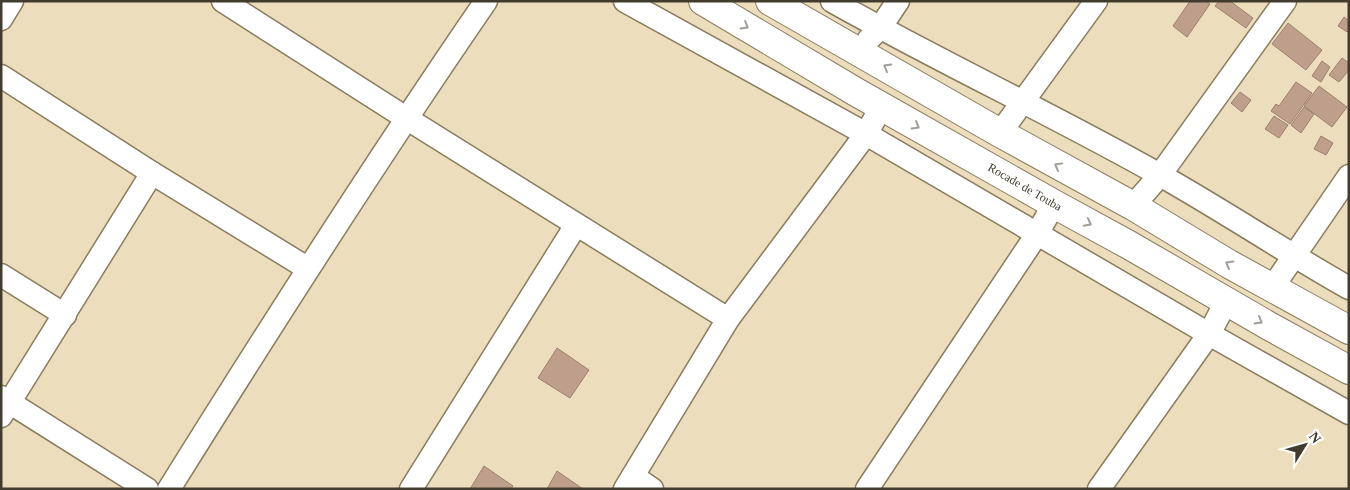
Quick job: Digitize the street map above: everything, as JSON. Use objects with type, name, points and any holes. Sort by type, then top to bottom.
[{"type":"main road","name":"Rocade de Touba","points":[[703,1],[882,106],[1349,370]]},
{"type":"main road","points":[[770,1],[1000,133],[1133,206],[1229,264],[1349,330]]},
{"type":"street","points":[[1,19],[12,1]]},
{"type":"street","points":[[223,1],[728,319]]},
{"type":"street","points":[[169,489],[307,268],[486,1]]},
{"type":"street","points":[[625,1],[866,134],[1209,334],[1349,413]]},
{"type":"street","points":[[832,1],[1160,175],[1349,288]]},
{"type":"street","points":[[857,50],[880,28],[898,1]]},
{"type":"street","points":[[1000,133],[1096,1]]},
{"type":"street","points":[[1133,206],[1160,175],[1285,1]]},
{"type":"street","points":[[1,76],[152,173],[307,268]]},
{"type":"street","points":[[652,489],[629,483],[728,319],[866,134],[882,106]]},
{"type":"street","points":[[146,489],[4,405],[65,315],[152,173]]},
{"type":"street","points":[[1272,288],[1349,176]]},
{"type":"street","points":[[867,489],[1037,234],[1054,204]]},
{"type":"street","points":[[411,489],[576,225]]},
{"type":"street","points":[[1,275],[65,315]]},
{"type":"street","points":[[1099,489],[1209,334],[1226,302]]},
{"type":"building","points":[[1190,1],[1206,1],[1210,4],[1187,37],[1173,26]]},
{"type":"building","points":[[1219,1],[1230,1],[1253,18],[1246,28],[1215,6]]},
{"type":"building","points":[[1344,17],[1349,21],[1347,32],[1338,26]]},
{"type":"building","points":[[1288,23],[1322,50],[1306,70],[1272,44]]},
{"type":"building","points":[[1342,58],[1349,63],[1349,70],[1339,82],[1329,75]]},
{"type":"building","points":[[1322,61],[1330,67],[1321,82],[1312,76]]},
{"type":"building","points":[[1296,82],[1312,93],[1290,124],[1271,111],[1276,104],[1279,106]]},
{"type":"building","points":[[1319,86],[1347,107],[1332,127],[1304,106]]},
{"type":"building","points":[[1240,92],[1251,100],[1242,112],[1231,103]]},
{"type":"building","points":[[1304,107],[1314,114],[1301,133],[1291,125]]},
{"type":"building","points":[[1274,116],[1288,125],[1279,138],[1265,129]]},
{"type":"building","points":[[1321,136],[1333,143],[1326,155],[1314,149]]},
{"type":"building","points":[[557,348],[589,370],[570,398],[538,378]]},
{"type":"building","points":[[484,466],[513,486],[511,489],[470,489]]},
{"type":"building","points":[[557,471],[583,489],[547,489]]}]
